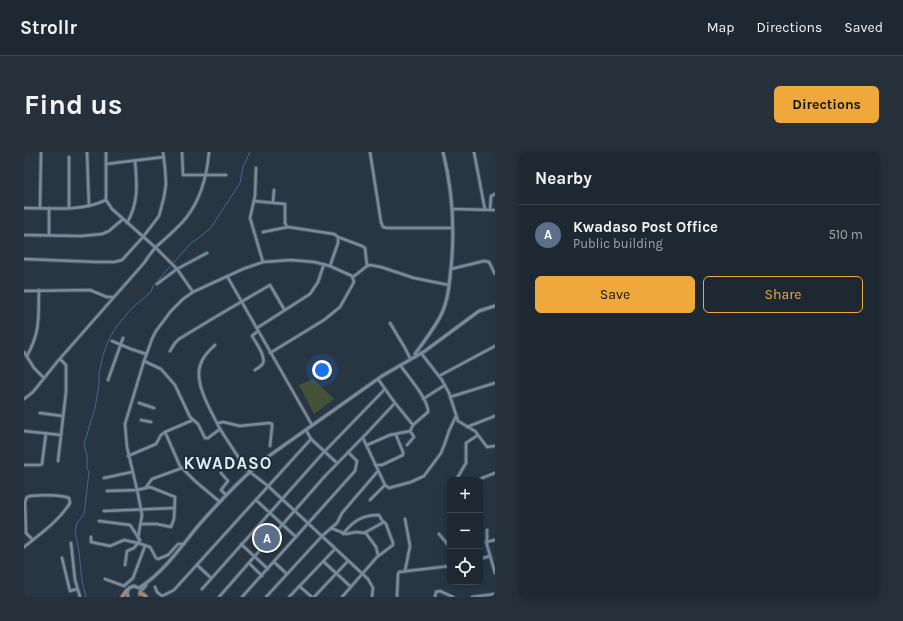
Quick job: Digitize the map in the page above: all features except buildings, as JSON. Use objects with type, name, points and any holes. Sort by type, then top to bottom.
[{"type":"main road","points":[[122,597],[127,590]]},
{"type":"main road","points":[[140,594],[143,594],[146,597]]},
{"type":"street","points":[[40,208],[41,152]]},
{"type":"street","points":[[87,152],[89,206]]},
{"type":"street","points":[[106,152],[106,200],[112,209],[178,269],[193,292]]},
{"type":"street","points":[[24,259],[114,262],[124,257],[156,221],[162,208],[166,180],[163,152]]},
{"type":"street","points":[[182,152],[182,175],[226,175]]},
{"type":"street","points":[[24,399],[33,392],[156,248],[187,217],[198,199],[207,174],[209,152]]},
{"type":"street","points":[[370,152],[383,227],[453,228]]},
{"type":"street","points":[[414,356],[442,314],[449,285],[453,249],[453,228],[444,152]]},
{"type":"street","points":[[474,152],[485,210]]},
{"type":"street","points":[[69,157],[69,208]]},
{"type":"street","points":[[106,164],[164,157]]},
{"type":"street","points":[[127,223],[134,210],[136,199],[134,161]]},
{"type":"street","points":[[256,168],[254,201],[250,218],[263,262]]},
{"type":"street","points":[[274,190],[274,202]]},
{"type":"street","points":[[490,210],[491,196],[495,194]]},
{"type":"street","points":[[24,208],[69,208],[89,206],[106,200]]},
{"type":"street","points":[[254,201],[285,204],[285,223],[288,227]]},
{"type":"street","points":[[49,208],[49,235]]},
{"type":"street","points":[[451,209],[495,210]]},
{"type":"street","points":[[24,235],[81,236],[102,234],[109,231],[123,219]]},
{"type":"street","points":[[263,232],[288,227],[334,234],[365,248],[367,266]]},
{"type":"street","points":[[330,266],[338,243],[338,237]]},
{"type":"street","points":[[158,284],[178,269],[207,253]]},
{"type":"street","points":[[125,565],[127,551],[134,548],[140,540],[138,538],[141,524],[141,510],[128,456],[124,432],[125,424],[146,354],[154,335],[173,309],[193,292],[248,266],[263,262],[291,260],[324,264],[353,277]]},
{"type":"street","points":[[451,269],[484,261],[489,262],[495,274]]},
{"type":"street","points":[[256,370],[262,365],[263,357],[252,336],[257,329],[284,309],[302,300],[313,290],[318,282],[324,264]]},
{"type":"street","points":[[353,277],[367,266],[381,267],[414,278],[449,285]]},
{"type":"street","points":[[227,276],[312,426]]},
{"type":"street","points":[[270,354],[324,320],[340,307],[354,282],[353,277]]},
{"type":"street","points":[[170,351],[179,339],[270,285],[284,309]]},
{"type":"street","points":[[27,356],[34,344],[40,321],[39,290]]},
{"type":"street","points":[[24,291],[90,290],[107,297],[113,297]]},
{"type":"street","points":[[139,588],[165,565],[226,495],[250,471],[378,379],[410,358],[421,353],[479,312],[495,306]]},
{"type":"street","points":[[390,323],[410,358]]},
{"type":"street","points":[[108,380],[120,345],[124,338]]},
{"type":"street","points":[[112,341],[146,354]]},
{"type":"street","points":[[424,342],[431,346]]},
{"type":"street","points":[[215,345],[202,359],[199,382],[220,429],[246,469],[268,486],[368,579],[372,587],[372,597]]},
{"type":"street","points":[[439,376],[495,346]]},
{"type":"street","points":[[24,352],[34,368],[44,378]]},
{"type":"street","points":[[421,353],[445,384],[459,422],[474,430],[487,447],[495,446]]},
{"type":"street","points":[[58,461],[67,381],[66,368],[60,359]]},
{"type":"street","points":[[144,361],[161,369],[174,385],[190,417],[198,424],[206,438],[220,429]]},
{"type":"street","points":[[367,445],[388,436],[410,431],[413,425],[428,412],[428,408],[423,399],[400,365]]},
{"type":"street","points":[[378,379],[394,403],[413,425]]},
{"type":"street","points":[[450,397],[495,383]]},
{"type":"street","points":[[423,399],[445,384]]},
{"type":"street","points":[[202,588],[324,452],[385,389]]},
{"type":"street","points":[[139,403],[154,408]]},
{"type":"street","points":[[219,597],[282,524],[394,403]]},
{"type":"street","points":[[40,414],[63,416]]},
{"type":"street","points":[[363,438],[384,485],[389,488],[394,487],[424,476],[441,453],[448,431],[456,416]]},
{"type":"street","points":[[467,427],[495,416]]},
{"type":"street","points":[[141,420],[151,422]]},
{"type":"street","points":[[128,456],[156,444],[161,435],[165,432],[193,420]]},
{"type":"street","points":[[218,423],[224,422],[240,426],[272,424],[270,446]]},
{"type":"street","points":[[306,430],[311,439],[337,464]]},
{"type":"street","points":[[24,431],[61,435]]},
{"type":"street","points":[[407,445],[414,437],[410,431]]},
{"type":"street","points":[[165,432],[182,468],[220,502]]},
{"type":"street","points":[[24,465],[42,464],[46,433]]},
{"type":"street","points":[[375,465],[382,465],[403,455],[396,435]]},
{"type":"street","points":[[458,477],[466,463],[466,443],[478,435]]},
{"type":"street","points":[[155,587],[161,596],[165,596],[174,590],[311,439]]},
{"type":"street","points":[[242,597],[355,471],[357,461],[348,452]]},
{"type":"street","points":[[146,488],[152,479],[182,468]]},
{"type":"street","points":[[104,478],[132,472]]},
{"type":"street","points":[[266,597],[322,536],[337,523],[342,513],[378,472]]},
{"type":"street","points":[[221,473],[228,481],[221,490],[226,495]]},
{"type":"street","points":[[483,478],[495,473]]},
{"type":"street","points":[[370,500],[384,485]]},
{"type":"street","points":[[107,491],[151,488],[175,496],[174,520],[171,527],[157,524],[141,524]]},
{"type":"street","points":[[24,547],[63,514],[70,503],[69,498],[64,496],[32,495],[27,498],[25,502],[26,533],[32,540]]},
{"type":"street","points":[[256,500],[296,537]]},
{"type":"street","points":[[104,511],[175,508]]},
{"type":"street","points":[[342,597],[378,556],[393,545],[386,524],[379,515],[361,518],[351,524],[343,534]]},
{"type":"street","points":[[405,519],[410,542],[405,571]]},
{"type":"street","points":[[99,521],[129,524],[138,538]]},
{"type":"street","points":[[331,528],[343,534],[365,532],[384,522]]},
{"type":"street","points":[[487,530],[486,542],[495,573]]},
{"type":"street","points":[[365,532],[376,547],[378,556]]},
{"type":"street","points":[[439,534],[447,543]]},
{"type":"street","points":[[91,537],[91,542],[110,546],[124,540],[138,543],[150,547],[156,558],[159,559],[168,555],[178,544],[184,544]]},
{"type":"street","points":[[486,542],[495,540]]},
{"type":"street","points":[[71,543],[77,589],[80,597]]},
{"type":"street","points":[[241,544],[268,569]]},
{"type":"street","points":[[105,579],[124,586],[131,581],[145,546]]},
{"type":"street","points":[[289,597],[335,549]]},
{"type":"street","points":[[483,558],[490,556]]},
{"type":"street","points":[[62,558],[70,591],[77,589]]},
{"type":"street","points":[[299,586],[313,597],[348,561]]},
{"type":"street","points":[[274,562],[287,574]]},
{"type":"street","points":[[324,562],[351,587]]},
{"type":"street","points":[[249,563],[262,576]]},
{"type":"street","points":[[197,565],[211,578]]},
{"type":"street","points":[[397,597],[398,573],[447,566]]},
{"type":"street","points":[[140,594],[146,583]]},
{"type":"street","points":[[128,597],[127,590],[132,586],[139,588]]},
{"type":"street","points":[[139,588],[140,594]]},
{"type":"street","points":[[435,597],[436,592],[440,591],[453,597]]},
{"type":"street","points":[[472,597],[495,594]]},
{"type":"green space","points":[[313,379],[334,399],[314,414],[299,385]]},
{"type":"waterway","points":[[86,597],[82,581],[79,551],[75,532],[77,523],[84,514],[89,472],[87,468],[87,455],[84,444],[95,408],[99,384],[99,373],[103,355],[109,339],[117,326],[132,308],[151,292],[153,286],[190,244],[210,229],[240,183],[243,167],[250,152]]},
{"type":"place","name":"Kwadaso Post Office","points":[[267,538]]},
{"type":"district","name":"KWADASO","points":[[228,463]]}]
